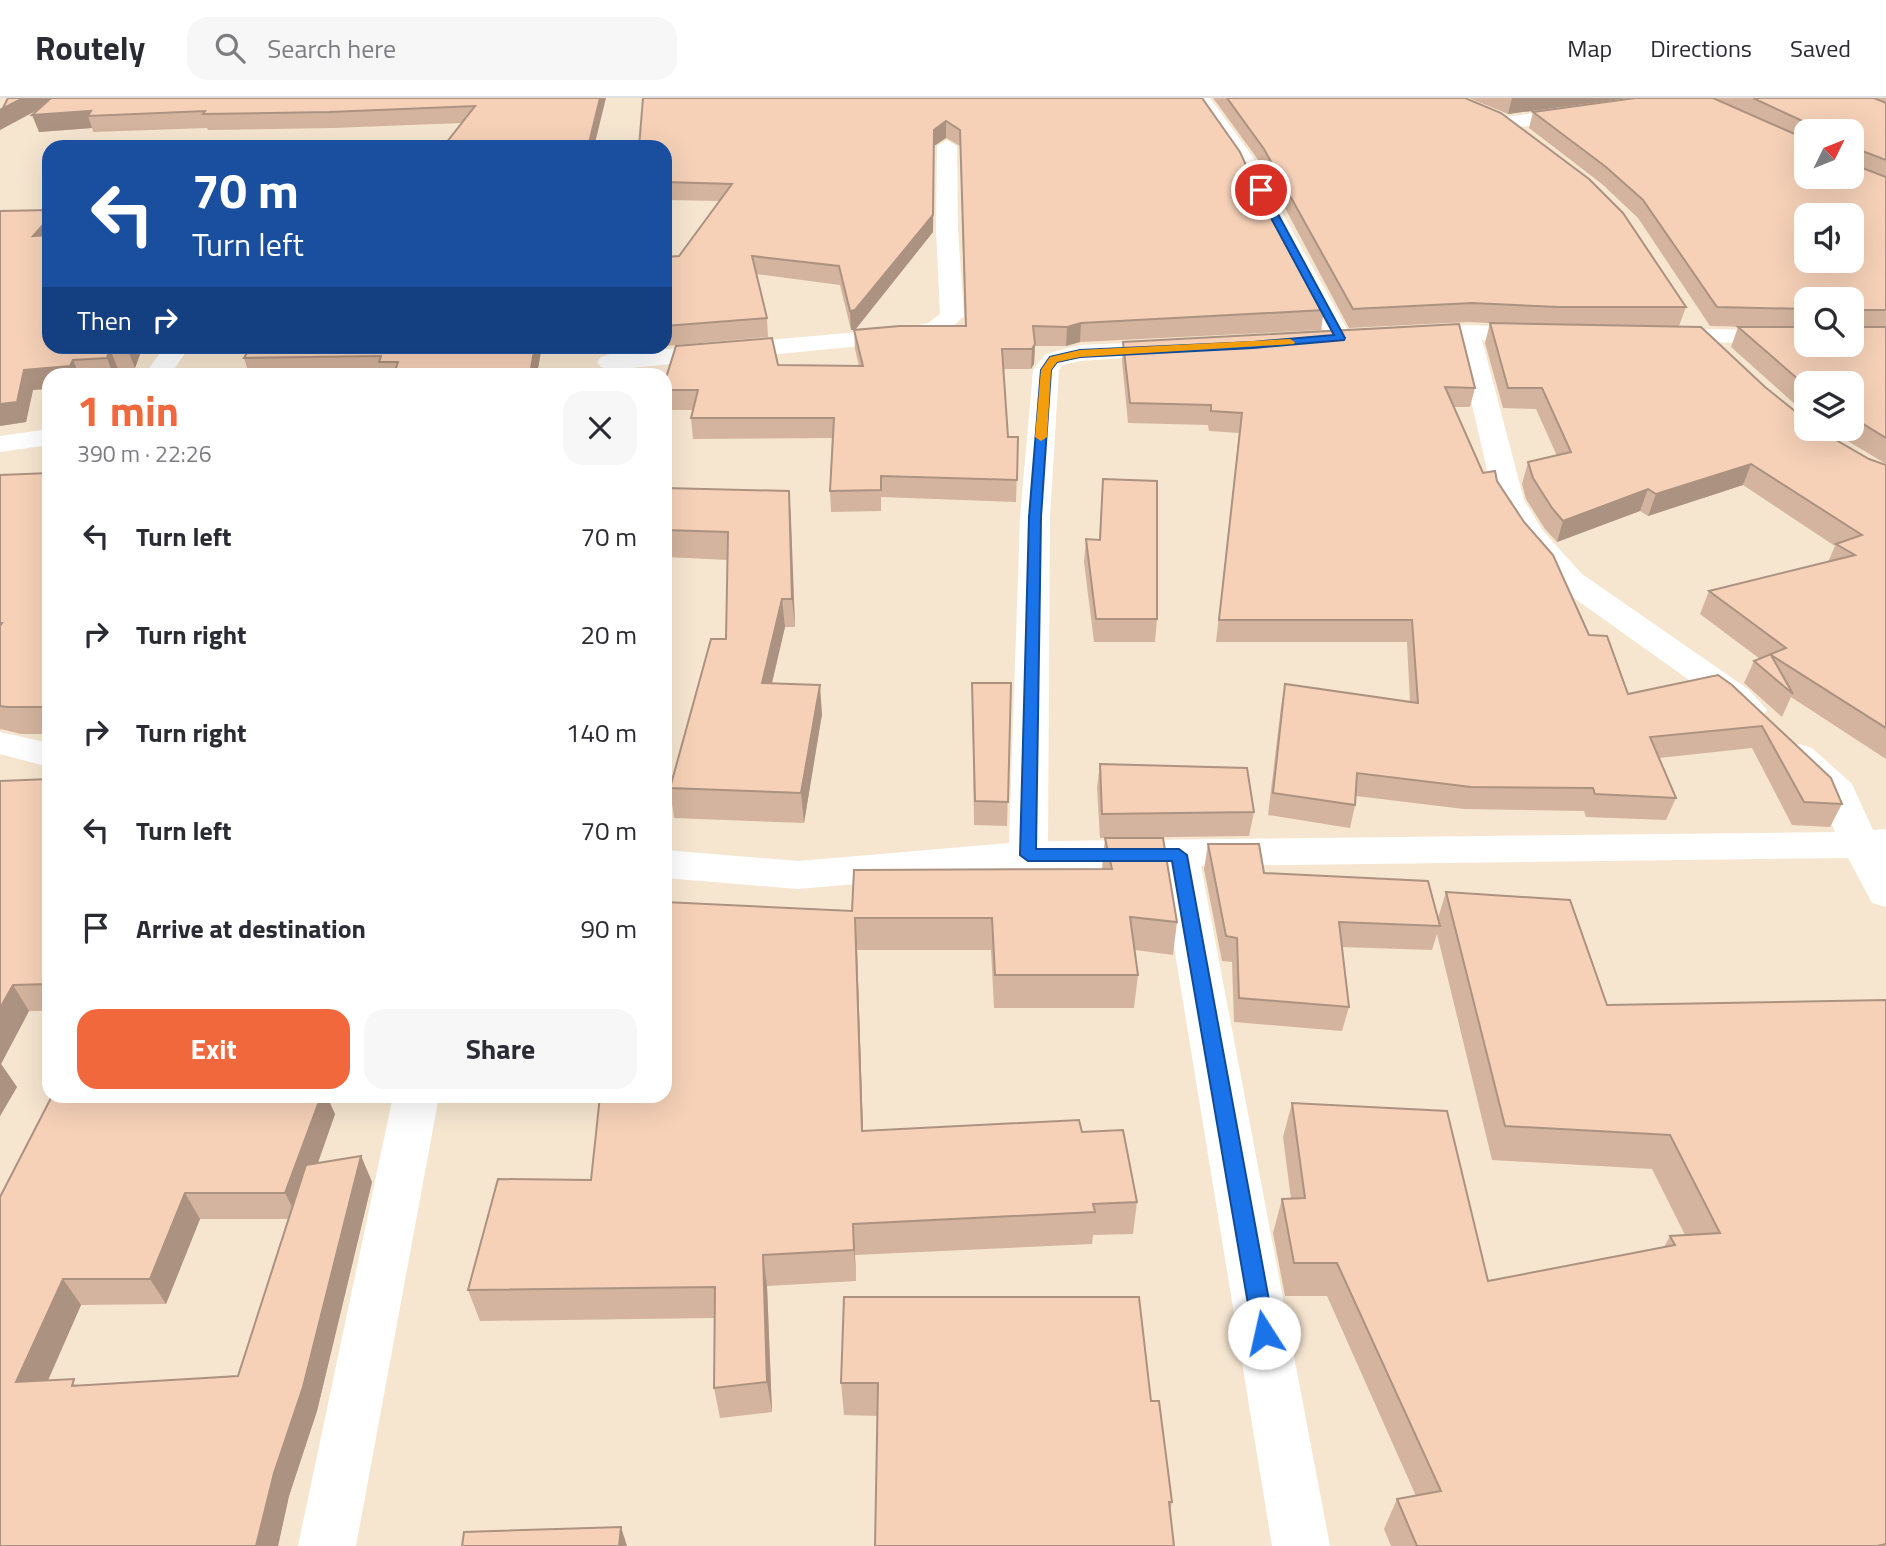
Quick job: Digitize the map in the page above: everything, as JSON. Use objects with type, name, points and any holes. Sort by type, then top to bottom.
[{"type":"street","points":[[1201,98],[1250,167],[1271,212],[1350,337],[1468,332],[1567,336]]},
{"type":"street","points":[[1526,140],[1495,119],[1678,99]]},
{"type":"street","points":[[605,361],[904,335],[936,329],[952,316],[947,230],[947,146]]},
{"type":"street","points":[[1634,336],[1694,325],[1794,336]]},
{"type":"street","points":[[1694,325],[1730,363]]},
{"type":"street","points":[[1468,332],[1509,500],[1531,536],[1571,581],[1736,697],[1839,793],[1873,844],[1886,893]]},
{"type":"street","points":[[1028,855],[1035,517],[1046,370],[1054,359],[1080,354],[1200,348]]},
{"type":"street","points":[[0,444],[42,438]]},
{"type":"street","points":[[0,743],[42,753]]},
{"type":"street","points":[[672,865],[799,875],[1028,855],[1873,844]]},
{"type":"street","points":[[1179,855],[1301,1546]]},
{"type":"street","points":[[327,1546],[415,1103]]},
{"type":"shaded area","points":[[0,98],[1886,98],[1886,1546],[0,1546]]},
{"type":"building","points":[[8,98],[23,98],[0,110]]},
{"type":"building","points":[[51,98],[600,98],[590,140],[448,140],[475,106],[329,112],[203,114],[205,111],[88,116],[91,111],[32,115]]},
{"type":"building","points":[[643,98],[1202,98],[1240,152],[1260,196],[1324,310],[1081,323],[1067,327],[1033,326],[1035,344],[1032,349],[1002,349],[1008,437],[1018,437],[1017,480],[881,476],[881,490],[830,491],[834,418],[691,418],[698,390],[672,390],[672,368],[669,368],[676,346],[772,338],[778,365],[863,366],[854,330],[900,326],[966,326],[960,130],[946,121],[934,130],[933,215],[855,310],[850,311],[839,266],[752,256],[767,318],[672,325],[672,256],[679,256],[732,184],[672,182],[672,140],[640,140]]},
{"type":"building","points":[[1227,98],[1465,98],[1501,113],[1589,179],[1623,213],[1686,307],[1559,307],[1472,303],[1353,309],[1264,149]]},
{"type":"building","points":[[1635,98],[1713,98],[1794,134],[1794,189],[1864,189],[1864,169],[1886,177],[1886,310],[1864,310],[1864,287],[1794,287],[1794,309],[1717,307],[1643,200],[1606,167],[1533,112]]},
{"type":"building","points":[[1753,98],[1874,98],[1886,103],[1886,160],[1864,152],[1864,119],[1798,119]]},
{"type":"building","points":[[42,210],[42,226],[33,236],[42,235],[42,354],[108,354],[107,358],[73,360],[70,366],[24,370],[17,402],[0,404],[0,211]]},
{"type":"building","points":[[1490,323],[1701,327],[1794,410],[1794,441],[1838,441],[1869,459],[1886,465],[1886,728],[1771,655],[1793,694],[1754,661],[1786,648],[1709,591],[1855,555],[1836,544],[1862,535],[1751,464],[1656,494],[1648,489],[1563,521],[1533,478],[1528,462],[1571,452],[1542,388],[1508,388]]},
{"type":"building","points":[[1459,324],[1475,388],[1445,387],[1483,473],[1495,471],[1497,481],[1524,522],[1553,555],[1589,635],[1607,636],[1628,694],[1718,675],[1831,778],[1842,804],[1804,802],[1762,726],[1650,737],[1676,798],[1595,794],[1593,788],[1471,787],[1357,773],[1355,805],[1273,793],[1285,684],[1418,703],[1412,620],[1219,620],[1242,413],[1211,411],[1211,405],[1130,403],[1123,342]]},
{"type":"building","points":[[1738,327],[1794,327],[1794,357],[1864,357],[1864,327],[1886,327],[1886,438],[1864,424],[1864,371],[1794,371],[1794,376]]},
{"type":"building","points":[[246,354],[534,354],[531,368],[396,368],[398,362],[379,362],[381,356],[244,358]]},
{"type":"building","points":[[42,473],[42,707],[0,706],[0,475]]},
{"type":"building","points":[[1103,479],[1157,481],[1157,619],[1096,619],[1086,539],[1100,540]]},
{"type":"building","points":[[672,488],[789,491],[792,599],[782,599],[762,683],[820,685],[801,793],[672,788],[711,639],[726,639],[728,532],[672,530]]},
{"type":"building","points":[[972,683],[1011,683],[1008,802],[975,801]]},
{"type":"building","points":[[1100,764],[1247,768],[1254,812],[1102,814]]},
{"type":"building","points":[[42,779],[42,984],[13,985],[0,1008],[0,781]]},
{"type":"building","points":[[1105,838],[1163,838],[1177,922],[1130,917],[1138,975],[995,975],[992,918],[855,918],[862,1131],[1079,1120],[1082,1132],[1123,1130],[1137,1202],[1093,1204],[1095,1212],[853,1224],[854,1250],[763,1255],[767,1382],[714,1388],[715,1287],[468,1290],[498,1179],[591,1180],[599,1103],[672,1103],[672,902],[852,911],[854,870],[1112,869]]},
{"type":"building","points":[[1208,844],[1259,844],[1264,873],[1428,881],[1440,926],[1339,922],[1349,1007],[1239,998],[1237,938],[1226,936]]},
{"type":"building","points":[[1446,892],[1570,900],[1607,1005],[1886,1000],[1886,1544],[1417,1546],[1397,1499],[1441,1491],[1337,1263],[1294,1263],[1282,1199],[1305,1198],[1292,1103],[1447,1111],[1488,1281],[1675,1245],[1670,1236],[1720,1233],[1670,1135],[1505,1126]]},
{"type":"building","points":[[48,1103],[318,1103],[285,1193],[185,1193],[150,1279],[63,1279],[16,1382],[74,1379],[72,1386],[238,1376],[306,1165],[361,1156],[303,1387],[274,1473],[256,1546],[0,1546],[0,1197]]},
{"type":"building","points":[[844,1297],[1139,1297],[1151,1401],[1159,1401],[1172,1502],[1169,1502],[1174,1546],[875,1546],[878,1383],[841,1383]]},
{"type":"building","points":[[621,1527],[619,1546],[462,1546],[464,1532]]},
{"type":"slow traffic","points":[[1041,437],[1046,370],[1054,359],[1080,354],[1290,342]]},
{"type":"route","points":[[1261,190],[1340,338],[1080,354],[1054,359],[1046,370],[1035,517],[1028,855],[1179,855],[1264,1333]]}]
